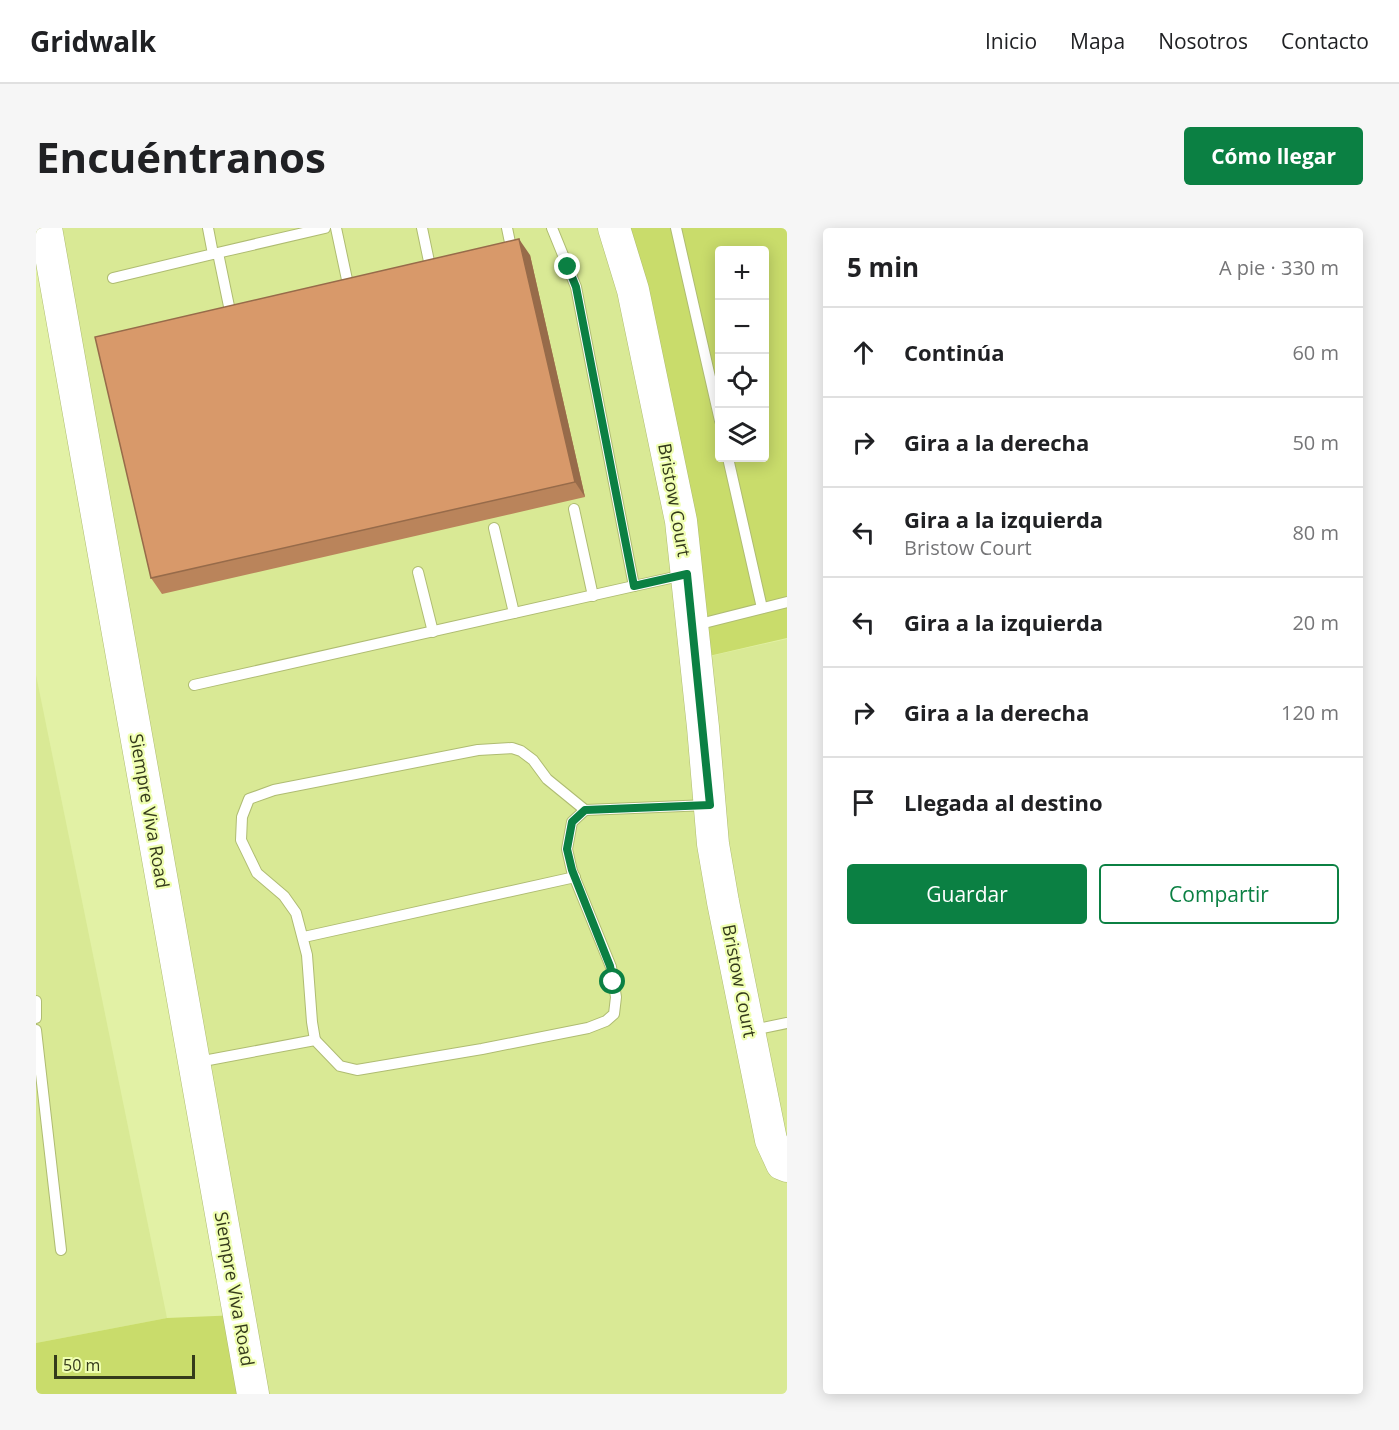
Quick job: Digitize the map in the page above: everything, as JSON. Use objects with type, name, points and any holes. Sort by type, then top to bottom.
[{"type":"street","name":"Siempre Viva Road","points":[[46,228],[253,1394]]},
{"type":"street","name":"Bristow Court","points":[[614,228],[633,290],[681,520],[713,844],[771,1140],[784,1165]]},
{"type":"lane","points":[[208,228],[231,316]]},
{"type":"lane","points":[[113,278],[324,228]]},
{"type":"lane","points":[[336,228],[349,289]]},
{"type":"lane","points":[[422,228],[431,271]]},
{"type":"lane","points":[[507,228],[512,252]]},
{"type":"lane","points":[[552,228],[576,287],[634,586]]},
{"type":"lane","points":[[676,228],[717,408]]},
{"type":"lane","points":[[729,462],[762,608]]},
{"type":"lane","points":[[574,509],[593,596]]},
{"type":"lane","points":[[494,528],[514,613]]},
{"type":"lane","points":[[418,572],[432,632]]},
{"type":"lane","points":[[194,686],[687,574]]},
{"type":"lane","points":[[692,626],[787,602]]},
{"type":"lane","points":[[585,810],[572,822],[567,849],[575,877],[610,966],[616,998],[614,1014],[606,1021],[588,1028],[515,1043],[357,1070],[340,1066],[315,1040],[307,955],[296,913],[284,896],[257,873],[241,840],[242,817],[249,799],[274,790],[478,750],[512,748],[521,751],[533,760],[547,779],[567,798],[585,810],[710,805]]},
{"type":"lane","points":[[304,937],[575,877]]},
{"type":"lane","points":[[36,1001],[36,1018]]},
{"type":"lane","points":[[749,1031],[787,1023]]},
{"type":"lane","points":[[36,1030],[61,1250]]},
{"type":"lane","points":[[194,1063],[315,1040]]},
{"type":"shaded area","points":[[46,228],[613,228],[697,659],[787,639],[787,1394],[254,1394]]},
{"type":"shaded area","points":[[613,228],[787,228],[787,638],[696,659]]},
{"type":"shaded area","points":[[36,675],[167,1318],[36,1343]]},
{"type":"shaded area","points":[[239,1315],[253,1394],[36,1394],[36,1343],[167,1318]]},
{"type":"building","points":[[519,239],[575,482],[151,578],[95,337]]},
{"type":"route","points":[[568,267],[576,287],[634,586],[687,574],[710,805],[585,810],[572,822],[567,849],[572,870],[610,966],[613,982]]}]
